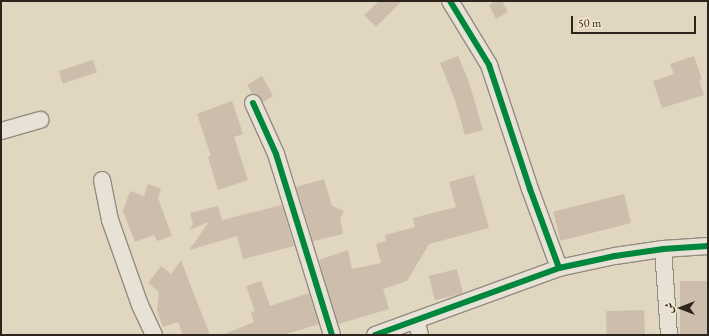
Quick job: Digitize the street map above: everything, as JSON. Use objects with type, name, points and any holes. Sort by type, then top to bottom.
[{"type":"street","points":[[450,1],[489,65],[530,189],[559,268]]},
{"type":"street","points":[[253,103],[276,154],[332,335]]},
{"type":"street","points":[[1,131],[40,120]]},
{"type":"street","points":[[102,180],[110,220],[140,306],[154,335]]},
{"type":"street","points":[[374,335],[559,268],[615,256],[663,249],[708,246]]},
{"type":"street","points":[[663,249],[669,335]]},
{"type":"street","points":[[416,320],[420,335]]},
{"type":"building","points":[[379,1],[402,1],[376,27],[364,15]]},
{"type":"building","points":[[496,1],[502,1],[508,12],[496,19],[489,5]]},
{"type":"building","points":[[458,56],[469,82],[483,130],[465,135],[455,100],[440,63]]},
{"type":"building","points":[[694,56],[702,79],[699,80],[704,95],[662,108],[653,81],[674,74],[670,64]]},
{"type":"building","points":[[93,60],[97,72],[63,83],[59,71]]},
{"type":"building","points":[[262,76],[273,96],[263,102],[259,96],[252,94],[247,85]]},
{"type":"building","points":[[232,101],[243,134],[234,137],[248,180],[218,190],[208,157],[211,156],[197,114]]},
{"type":"building","points":[[474,175],[489,228],[429,244],[407,281],[383,289],[389,309],[338,324],[319,260],[348,250],[352,269],[381,263],[376,244],[386,241],[385,235],[415,227],[413,218],[456,207],[449,182]]},
{"type":"building","points":[[324,179],[332,206],[344,211],[340,218],[343,234],[313,241],[296,187]]},
{"type":"building","points":[[148,184],[161,189],[158,198],[172,236],[157,241],[154,235],[135,242],[123,211],[130,191],[144,196]]},
{"type":"building","points":[[624,194],[631,223],[560,241],[553,212]]},
{"type":"building","points":[[282,205],[294,246],[243,259],[237,236],[189,250],[209,222],[189,230],[193,224],[190,213],[218,206],[222,220]]},
{"type":"building","points":[[181,260],[210,335],[183,335],[178,322],[163,327],[157,310],[159,292],[148,283],[161,266],[171,274]]},
{"type":"building","points":[[457,269],[463,293],[435,300],[429,276]]},
{"type":"building","points":[[261,281],[270,306],[309,293],[319,324],[283,335],[222,335],[254,322],[251,312],[255,311],[246,286]]},
{"type":"building","points":[[680,281],[708,281],[708,335],[680,335]]},
{"type":"building","points":[[644,310],[645,335],[607,335],[606,311]]},
{"type":"cycle path","points":[[450,1],[489,65],[530,189],[559,268]]},
{"type":"cycle path","points":[[253,103],[276,154],[332,335]]},
{"type":"cycle path","points":[[375,335],[559,268],[615,256],[663,249],[708,246]]}]
